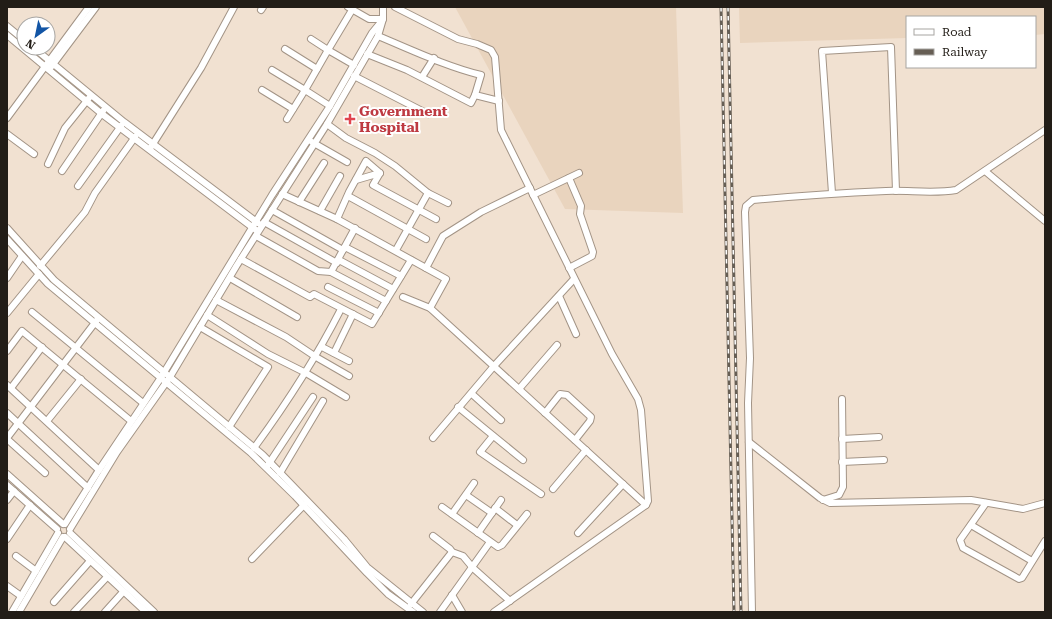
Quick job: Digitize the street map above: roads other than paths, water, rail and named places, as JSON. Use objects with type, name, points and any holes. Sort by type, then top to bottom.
[{"type":"street","points":[[52,62],[89,7]]},
{"type":"street","points":[[8,114],[96,7]]},
{"type":"street","points":[[149,150],[205,60],[234,7]]},
{"type":"street","points":[[20,612],[99,470],[143,404],[163,381],[170,376],[241,259],[327,124],[366,54],[378,36],[384,19],[383,7]]},
{"type":"street","points":[[395,7],[458,39],[478,44],[491,50],[495,57],[501,130],[612,354],[638,399],[641,410],[648,501],[646,505],[494,612]]},
{"type":"street","points":[[287,119],[328,50],[350,8],[369,19],[384,19]]},
{"type":"street","points":[[12,612],[36,572],[163,381],[164,372],[330,106],[372,33],[384,19]]},
{"type":"street","points":[[7,26],[16,33]]},
{"type":"street","points":[[8,36],[47,68],[89,98],[106,108],[257,221],[260,229],[318,271],[331,272],[386,301]]},
{"type":"street","points":[[366,54],[422,77],[471,103],[475,96],[481,75],[452,67],[434,58],[378,36]]},
{"type":"street","points":[[311,39],[354,65]]},
{"type":"street","points":[[832,193],[822,51],[891,47],[896,191]]},
{"type":"street","points":[[285,49],[317,69]]},
{"type":"street","points":[[44,56],[89,98],[102,114],[253,228],[260,229],[338,261],[393,289]]},
{"type":"street","points":[[422,77],[434,58]]},
{"type":"street","points":[[272,70],[330,106]]},
{"type":"street","points":[[354,76],[428,114]]},
{"type":"street","points":[[262,90],[293,109]]},
{"type":"street","points":[[475,96],[499,101]]},
{"type":"street","points":[[48,164],[66,128],[89,98]]},
{"type":"street","points":[[62,171],[106,108]]},
{"type":"street","points":[[78,186],[124,122]]},
{"type":"street","points":[[327,124],[346,138],[376,153],[395,166],[428,193],[448,203]]},
{"type":"street","points":[[752,612],[748,403],[750,358],[746,206],[752,200],[832,193],[896,191],[945,192],[956,190],[1045,130]]},
{"type":"street","points":[[40,266],[85,212],[95,193],[138,132]]},
{"type":"street","points":[[7,134],[34,154]]},
{"type":"street","points":[[308,140],[347,162]]},
{"type":"street","points":[[337,219],[366,161],[380,173]]},
{"type":"street","points":[[299,202],[324,163]]},
{"type":"street","points":[[985,171],[1045,221]]},
{"type":"street","points":[[356,180],[380,173]]},
{"type":"street","points":[[380,173],[373,185],[436,219]]},
{"type":"street","points":[[533,195],[579,173]]},
{"type":"street","points":[[320,211],[340,176]]},
{"type":"street","points":[[569,178],[581,206],[580,214],[594,252],[592,256],[569,268]]},
{"type":"street","points":[[426,268],[443,236],[481,212],[530,188]]},
{"type":"street","points":[[396,250],[428,193]]},
{"type":"street","points":[[282,194],[355,228],[446,279],[430,308]]},
{"type":"street","points":[[348,196],[407,230],[426,239]]},
{"type":"street","points":[[272,210],[401,276]]},
{"type":"street","points":[[7,228],[40,266],[97,321],[163,381],[268,465],[280,472],[344,539],[367,567],[411,604],[423,612]]},
{"type":"street","points":[[331,272],[355,228]]},
{"type":"street","points":[[7,239],[39,274],[97,321],[170,376],[254,448],[367,573],[388,594],[412,612]]},
{"type":"street","points":[[7,278],[22,256]]},
{"type":"street","points":[[241,259],[310,297],[314,294],[372,324],[411,260]]},
{"type":"street","points":[[7,313],[19,296],[39,274]]},
{"type":"street","points":[[230,278],[297,317]]},
{"type":"street","points":[[433,438],[458,407],[472,394],[494,366],[574,279]]},
{"type":"street","points":[[328,287],[378,313]]},
{"type":"street","points":[[559,296],[576,334]]},
{"type":"street","points":[[403,297],[430,308],[646,505]]},
{"type":"street","points":[[216,300],[286,337],[316,357],[349,376]]},
{"type":"street","points":[[254,448],[306,373],[342,309]]},
{"type":"street","points":[[32,312],[143,404]]},
{"type":"street","points":[[334,353],[353,314]]},
{"type":"street","points":[[207,316],[268,354],[306,373],[346,397]]},
{"type":"street","points":[[45,473],[7,439],[97,321]]},
{"type":"street","points":[[200,327],[268,367],[229,427]]},
{"type":"street","points":[[7,351],[22,330],[132,421]]},
{"type":"street","points":[[519,389],[557,345]]},
{"type":"street","points":[[42,347],[9,387],[99,470]]},
{"type":"street","points":[[322,347],[349,361]]},
{"type":"street","points":[[47,421],[81,379]]},
{"type":"street","points":[[472,394],[502,420]]},
{"type":"street","points":[[545,412],[560,394],[567,395],[591,417],[590,421],[575,440]]},
{"type":"street","points":[[268,465],[313,397]]},
{"type":"street","points":[[823,500],[835,498],[842,492],[842,399]]},
{"type":"street","points":[[280,472],[323,401]]},
{"type":"street","points":[[458,407],[523,460]]},
{"type":"street","points":[[7,413],[88,488]]},
{"type":"street","points":[[493,436],[480,452],[541,494]]},
{"type":"street","points":[[842,439],[879,437]]},
{"type":"street","points":[[749,442],[823,500],[833,503],[968,500],[1023,509],[1045,504]]},
{"type":"street","points":[[553,489],[586,450]]},
{"type":"street","points":[[842,462],[884,460]]},
{"type":"street","points":[[7,474],[64,531],[154,612]]},
{"type":"street","points":[[452,514],[474,483]]},
{"type":"street","points":[[578,533],[623,484]]},
{"type":"street","points":[[7,485],[64,531],[90,561],[146,612]]},
{"type":"street","points":[[7,500],[14,491]]},
{"type":"street","points":[[466,495],[517,525]]},
{"type":"street","points":[[478,533],[501,500]]},
{"type":"street","points":[[986,503],[960,540],[963,548],[1019,579],[1022,578],[1045,541]]},
{"type":"street","points":[[7,539],[30,505]]},
{"type":"street","points":[[252,559],[304,505]]},
{"type":"street","points":[[442,507],[499,547],[527,514]]},
{"type":"street","points":[[971,525],[1032,561]]},
{"type":"street","points":[[434,536],[452,552],[463,556],[473,568],[510,601]]},
{"type":"street","points":[[440,612],[473,568],[490,542]]},
{"type":"street","points":[[411,604],[452,552]]},
{"type":"street","points":[[16,556],[36,572]]},
{"type":"street","points":[[54,602],[90,561]]},
{"type":"street","points":[[74,612],[107,577]]},
{"type":"street","points":[[7,586],[21,596]]},
{"type":"street","points":[[106,612],[123,592]]},
{"type":"street","points":[[452,595],[462,612]]},
{"type":"railway","points":[[721,7],[734,612]]},
{"type":"railway","points":[[728,7],[741,612]]},
{"type":"place","name":"Government Hospital","points":[[350,119]]}]
